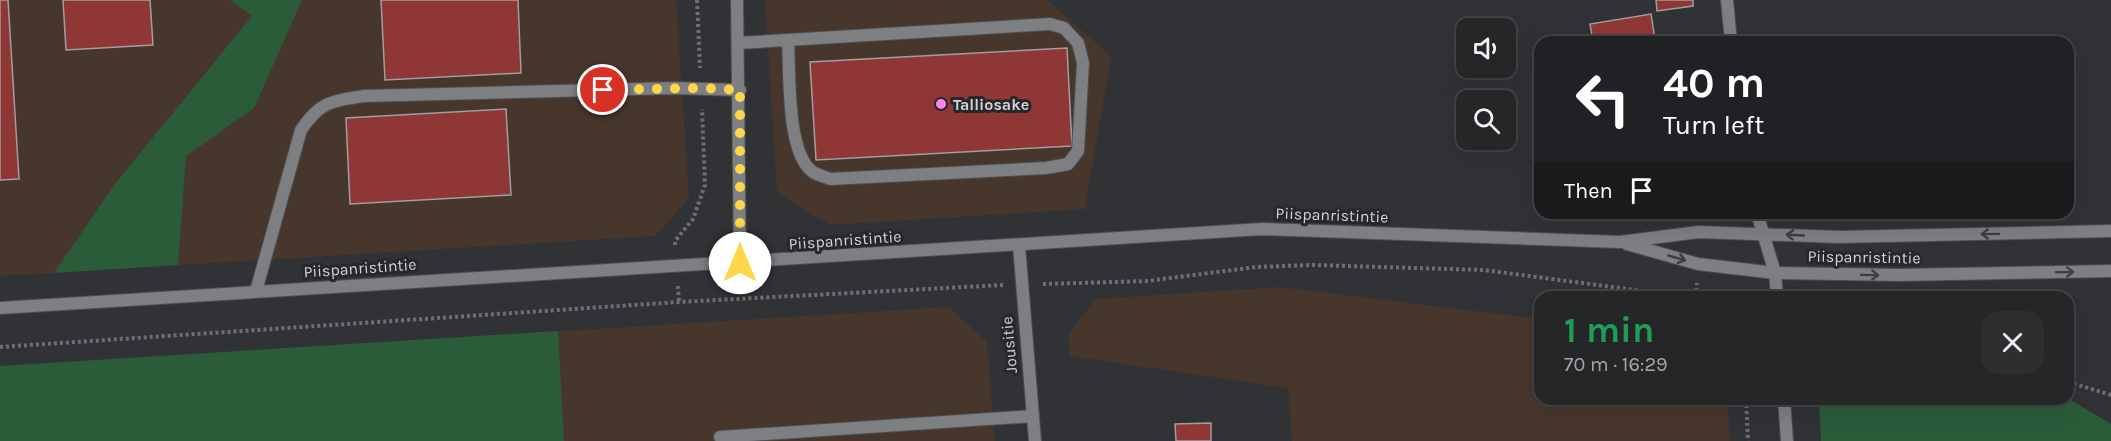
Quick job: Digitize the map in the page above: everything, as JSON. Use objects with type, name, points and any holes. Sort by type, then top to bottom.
[{"type":"street","points":[[736,0],[740,90],[740,263]]},
{"type":"street","points":[[1727,0],[1730,36]]},
{"type":"street","points":[[738,43],[1050,24],[1064,27],[1078,43],[1083,63],[1078,152],[1068,164],[1046,168],[830,179],[812,172],[800,156],[795,140],[788,40]]},
{"type":"street","points":[[256,291],[300,130],[315,110],[333,100],[364,96],[701,88],[740,90]]},
{"type":"street","points":[[1759,219],[1775,273],[1777,291]]},
{"type":"street","name":"Piispanristintie","points":[[0,308],[1262,229],[1620,242],[1699,232],[1839,237],[2111,231]]},
{"type":"street","name":"Piispanristintie","points":[[1620,242],[1698,264],[1775,273],[1899,275],[2111,271]]},
{"type":"street","name":"Jousitie","points":[[1019,245],[1020,284],[1035,441]]},
{"type":"street","points":[[1784,405],[1787,441]]},
{"type":"street","points":[[720,437],[1033,416]]},
{"type":"path","points":[[679,302],[675,241],[693,219],[705,185],[697,0]]},
{"type":"path","points":[[0,347],[679,302],[1020,284],[1148,281],[1256,267],[1312,264],[1484,270],[1643,291]]},
{"type":"path","points":[[2074,384],[2111,395]]},
{"type":"path","points":[[1746,405],[1748,441]]},
{"type":"shaded area","points":[[0,0],[676,0],[689,198],[655,236],[0,276]]},
{"type":"shaded area","points":[[765,0],[1047,0],[1111,56],[1085,209],[830,225],[777,193]]},
{"type":"shaded area","points":[[1279,287],[1534,318],[1534,405],[1728,405],[1730,441],[1292,441],[1288,388],[1070,356],[1068,334],[1096,299]]},
{"type":"shaded area","points":[[949,307],[987,342],[995,441],[0,441],[0,366]]},
{"type":"green space","points":[[230,0],[302,0],[254,108],[186,156],[178,265],[54,273],[115,184],[252,16]]},
{"type":"green space","points":[[558,331],[564,441],[0,441],[0,366]]},
{"type":"green space","points":[[2074,402],[2111,424],[2111,441],[1821,441],[1819,405],[2074,405]]},
{"type":"building","points":[[0,0],[8,0],[19,179],[0,180]]},
{"type":"building","points":[[63,0],[150,0],[153,45],[66,50]]},
{"type":"building","points":[[381,0],[518,0],[521,73],[385,80]]},
{"type":"building","points":[[1656,0],[1693,0],[1693,6],[1657,11]]},
{"type":"building","points":[[1651,14],[1655,36],[1592,36],[1590,24]]},
{"type":"building","name":"Talliosake","points":[[1067,48],[1072,146],[816,160],[810,62]]},
{"type":"building","points":[[506,109],[511,195],[350,204],[346,118]]},
{"type":"building","points":[[1211,423],[1211,441],[1176,441],[1175,424]]},
{"type":"place","name":"Talliosake","points":[[941,104]]},
{"type":"route","points":[[603,90],[701,88],[740,90],[740,263]]}]
